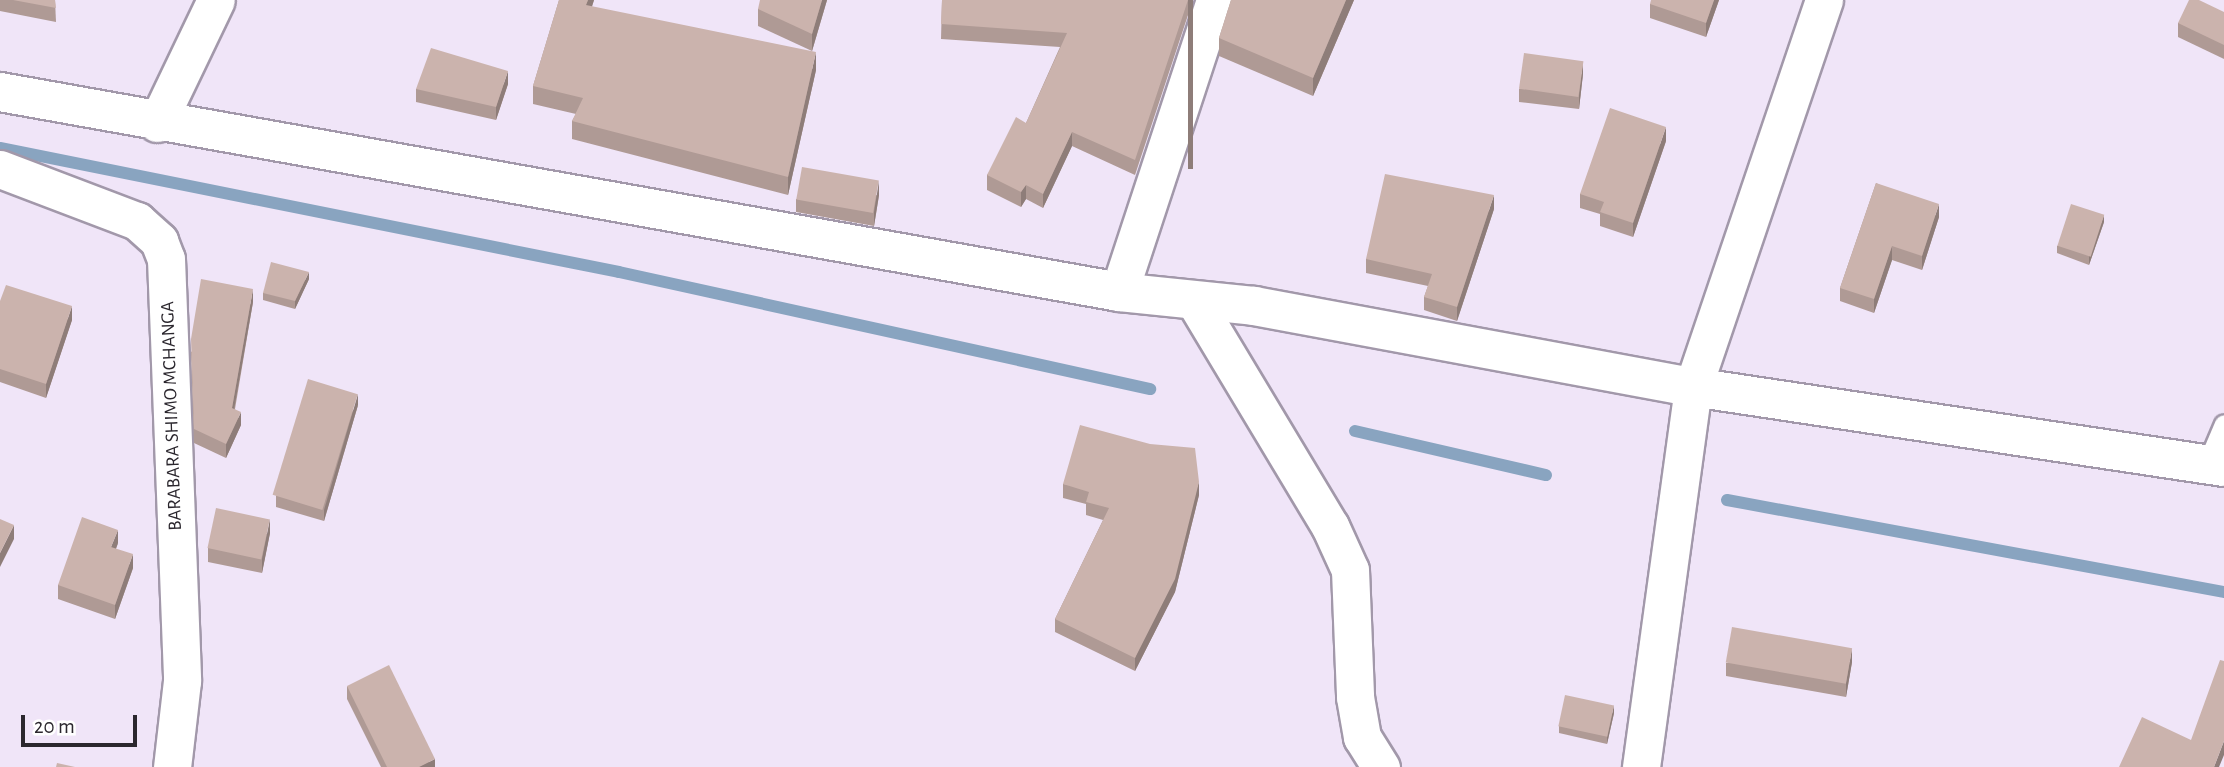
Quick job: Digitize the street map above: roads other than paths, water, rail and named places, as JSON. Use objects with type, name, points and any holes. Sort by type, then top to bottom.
[{"type":"street","points":[[156,123],[216,0]]},
{"type":"street","points":[[1119,292],[1214,0]]},
{"type":"street","points":[[1641,767],[1693,387],[1824,0]]},
{"type":"street","points":[[0,92],[156,123],[1119,292],[1255,306],[1693,387],[2216,466]]},
{"type":"street","name":"BARABARA SHIMO MCHANGA","points":[[0,169],[137,221],[159,241],[166,259],[182,681],[172,767]]},
{"type":"street","points":[[1194,300],[1330,526],[1350,570],[1355,697],[1362,737],[1381,767]]},
{"type":"lane","points":[[2216,466],[2224,424]]},
{"type":"waterway","points":[[0,148],[619,272],[1150,389]]},
{"type":"waterway","points":[[1355,431],[1546,475]]},
{"type":"waterway","points":[[1727,500],[2224,592]]}]
